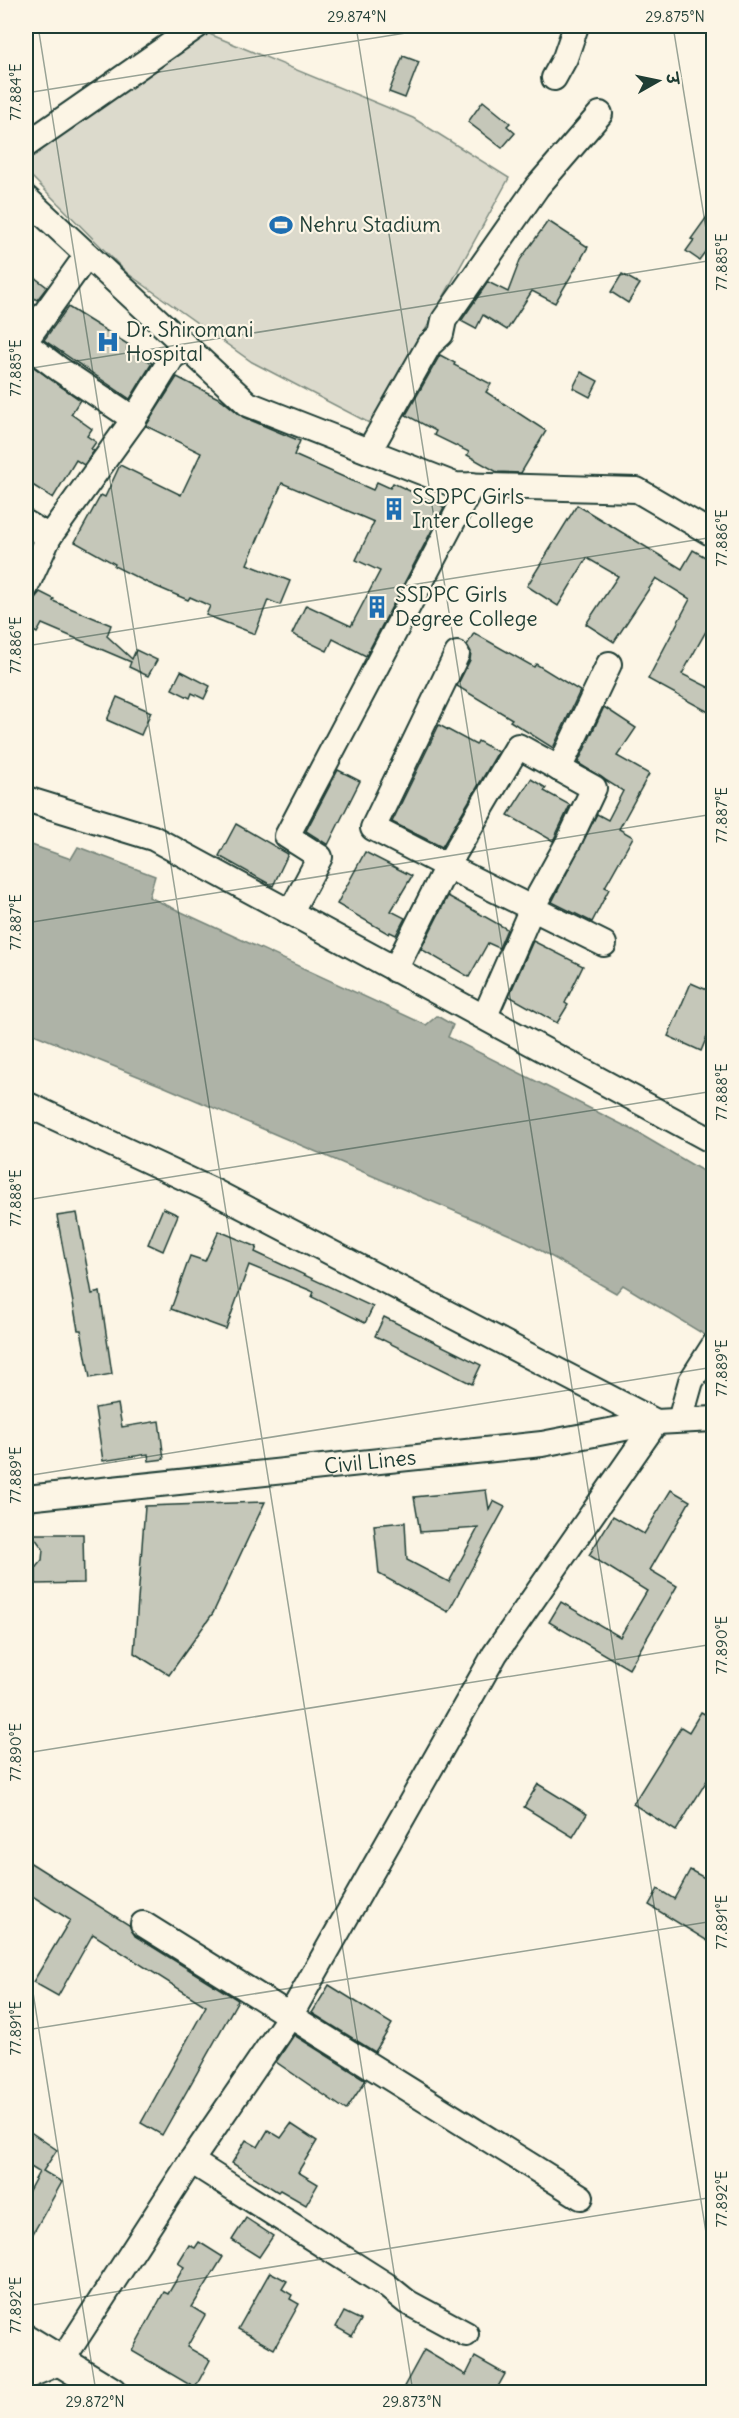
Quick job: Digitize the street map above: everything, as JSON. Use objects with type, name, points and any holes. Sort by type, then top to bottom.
[{"type":"main road","points":[[26,2340],[111,2392]]},
{"type":"street","points":[[26,145],[197,26]]},
{"type":"street","points":[[554,78],[565,58],[576,26]]},
{"type":"street","points":[[369,451],[429,345],[441,334],[444,320],[537,187],[600,114]]},
{"type":"street","points":[[26,198],[248,404],[455,485],[637,490],[714,535]]},
{"type":"street","points":[[87,255],[26,342],[59,369],[134,419]]},
{"type":"street","points":[[26,587],[49,537],[134,419],[173,356],[188,348]]},
{"type":"street","points":[[290,913],[320,857],[287,836],[472,485]]},
{"type":"street","points":[[26,523],[49,537]]},
{"type":"street","points":[[457,654],[374,828],[604,944]]},
{"type":"street","points":[[559,769],[609,664]]},
{"type":"street","points":[[395,970],[447,866],[518,746],[594,788],[569,841],[532,908],[488,1009]]},
{"type":"street","points":[[26,799],[153,838],[714,1142]]},
{"type":"street","points":[[26,1104],[213,1191],[656,1422],[495,1654],[290,2016],[191,2161],[61,2362],[26,2377]]},
{"type":"street","points":[[680,1420],[691,1381],[714,1346]]},
{"type":"street","name":"Civil Lines","points":[[26,1498],[542,1444],[656,1422],[714,1419]]},
{"type":"street","points":[[143,1924],[580,2197]]},
{"type":"street","points":[[191,2161],[386,2285],[407,2302],[466,2334]]},
{"type":"shaded area","name":"Nehru Stadium","points":[[202,31],[413,118],[509,178],[373,425],[252,362],[127,273],[26,171],[26,146]]},
{"type":"shaded area","points":[[26,843],[71,859],[78,847],[155,876],[149,897],[426,1025],[437,1016],[453,1025],[448,1037],[633,1130],[713,1177],[713,1340],[623,1285],[616,1293],[522,1240],[165,1087],[26,1031]]},
{"type":"building","points":[[403,56],[419,62],[405,98],[389,92]]},
{"type":"building","points":[[483,101],[510,123],[507,126],[515,133],[502,148],[468,122]]},
{"type":"building","points":[[714,207],[714,240],[699,260],[686,251],[694,240],[691,239]]},
{"type":"building","points":[[548,221],[588,247],[555,303],[532,291],[507,330],[483,315],[476,329],[461,321],[488,282],[508,292],[520,260]]},
{"type":"building","points":[[26,271],[47,287],[37,300],[26,292]]},
{"type":"building","points":[[622,274],[640,284],[628,303],[611,292]]},
{"type":"building","points":[[68,307],[129,345],[127,348],[152,363],[130,399],[44,340]]},
{"type":"building","points":[[440,355],[491,384],[486,392],[546,431],[521,473],[497,472],[467,455],[469,452],[434,435],[436,431],[406,415]]},
{"type":"building","points":[[28,363],[80,400],[71,414],[92,429],[87,436],[96,442],[91,449],[94,451],[84,465],[76,460],[53,498],[26,481],[26,367]]},
{"type":"building","points":[[581,372],[598,381],[590,397],[573,388]]},
{"type":"building","points":[[177,377],[222,400],[243,417],[300,441],[294,455],[373,490],[377,482],[390,488],[393,483],[444,507],[366,656],[333,639],[327,651],[292,634],[306,605],[351,626],[380,571],[356,560],[374,522],[282,483],[247,564],[290,581],[280,605],[268,600],[255,634],[206,615],[210,606],[190,597],[188,600],[148,583],[114,566],[115,564],[75,542],[101,495],[105,497],[120,465],[181,495],[201,453],[146,426]]},
{"type":"building","points":[[577,505],[682,569],[693,550],[714,562],[714,617],[682,674],[714,690],[714,715],[648,679],[690,599],[656,578],[614,642],[586,624],[618,576],[587,558],[558,606],[527,586]]},
{"type":"building","points":[[40,592],[54,599],[53,601],[111,625],[107,636],[132,659],[136,650],[157,660],[148,676],[129,667],[131,662],[42,624],[37,633],[26,627],[26,608],[29,600],[35,598]]},
{"type":"building","points":[[474,633],[534,667],[536,664],[580,691],[553,748],[510,721],[512,719],[457,686],[470,660],[471,652],[467,645]]},
{"type":"building","points":[[181,671],[210,686],[204,699],[192,693],[190,698],[172,689]]},
{"type":"building","points":[[117,697],[151,712],[141,735],[107,720]]},
{"type":"building","points":[[604,707],[636,728],[617,756],[649,774],[619,829],[633,837],[605,887],[609,889],[592,922],[552,902],[597,814],[608,820],[623,791],[578,763]]},
{"type":"building","points":[[439,725],[476,745],[478,741],[498,752],[442,847],[392,822]]},
{"type":"building","points":[[338,770],[360,781],[328,845],[306,831]]},
{"type":"building","points":[[531,779],[546,788],[544,791],[570,805],[553,841],[508,815]]},
{"type":"building","points":[[236,824],[288,854],[273,886],[219,856]]},
{"type":"building","points":[[365,852],[412,876],[391,911],[405,918],[396,935],[390,932],[389,934],[337,904]]},
{"type":"building","points":[[448,896],[507,929],[499,948],[488,943],[469,977],[421,949]]},
{"type":"building","points":[[533,941],[583,966],[565,1003],[568,1005],[557,1023],[509,996]]},
{"type":"building","points":[[691,983],[714,993],[714,1020],[701,1051],[668,1036]]},
{"type":"building","points":[[163,1208],[178,1215],[163,1251],[148,1244]]},
{"type":"building","points":[[77,1213],[92,1294],[100,1292],[112,1374],[90,1378],[81,1330],[78,1330],[57,1216]]},
{"type":"building","points":[[219,1231],[257,1247],[255,1252],[373,1307],[365,1323],[312,1297],[314,1292],[249,1265],[226,1329],[171,1309],[190,1256],[205,1261]]},
{"type":"building","points":[[384,1317],[481,1365],[472,1384],[375,1336]]},
{"type":"building","points":[[118,1404],[122,1427],[159,1421],[164,1459],[149,1461],[148,1454],[103,1461],[95,1408]]},
{"type":"building","points":[[486,1490],[489,1509],[493,1501],[505,1507],[448,1612],[379,1574],[374,1525],[405,1522],[407,1560],[449,1582],[478,1528],[420,1532],[414,1497]]},
{"type":"building","points":[[671,1490],[690,1501],[650,1570],[677,1586],[629,1669],[549,1622],[561,1602],[620,1637],[647,1591],[589,1555],[613,1516],[644,1534]]},
{"type":"building","points":[[265,1502],[213,1613],[169,1675],[134,1653],[145,1506]]},
{"type":"building","points":[[32,1534],[83,1534],[84,1583],[36,1584],[36,1567],[42,1560],[43,1549]]},
{"type":"building","points":[[701,1712],[714,1719],[714,1769],[676,1831],[633,1804],[681,1727],[689,1732]]},
{"type":"building","points":[[538,1784],[587,1814],[573,1837],[524,1807]]},
{"type":"building","points":[[26,1860],[129,1925],[135,1936],[238,2000],[162,2135],[141,2123],[206,2006],[93,1934],[58,1996],[33,1982],[70,1920],[26,1892]]},
{"type":"building","points":[[690,1870],[714,1883],[714,1945],[649,1905],[658,1889],[674,1899]]},
{"type":"building","points":[[329,1985],[392,2024],[375,2052],[312,2013]]},
{"type":"building","points":[[294,2035],[366,2080],[346,2110],[276,2062]]},
{"type":"building","points":[[291,2124],[317,2141],[298,2172],[318,2184],[306,2205],[280,2190],[278,2192],[232,2163],[246,2140],[258,2147],[268,2130],[281,2138]]},
{"type":"building","points":[[26,2129],[57,2150],[43,2171],[62,2182],[26,2246],[26,2196],[39,2172],[26,2164]]},
{"type":"building","points":[[246,2218],[273,2236],[259,2257],[232,2240]]},
{"type":"building","points":[[199,2242],[223,2257],[192,2307],[205,2315],[187,2347],[210,2360],[195,2388],[132,2351],[164,2292],[168,2294],[184,2267],[178,2263],[189,2245],[195,2248]]},
{"type":"building","points":[[270,2272],[287,2281],[282,2289],[292,2295],[290,2299],[299,2304],[274,2349],[238,2329]]},
{"type":"building","points":[[344,2312],[361,2320],[352,2336],[336,2327]]},
{"type":"building","points":[[424,2350],[466,2375],[475,2357],[505,2374],[495,2392],[401,2392]]},
{"type":"place","name":"Nehru Stadium","points":[[281,225]]},
{"type":"place","name":"Dr. Shiromani Hospital","points":[[108,342]]},
{"type":"place","name":"SSDPC Girls Inter College","points":[[394,509]]},
{"type":"place","name":"SSDPC Girls Degree College","points":[[377,607]]}]
